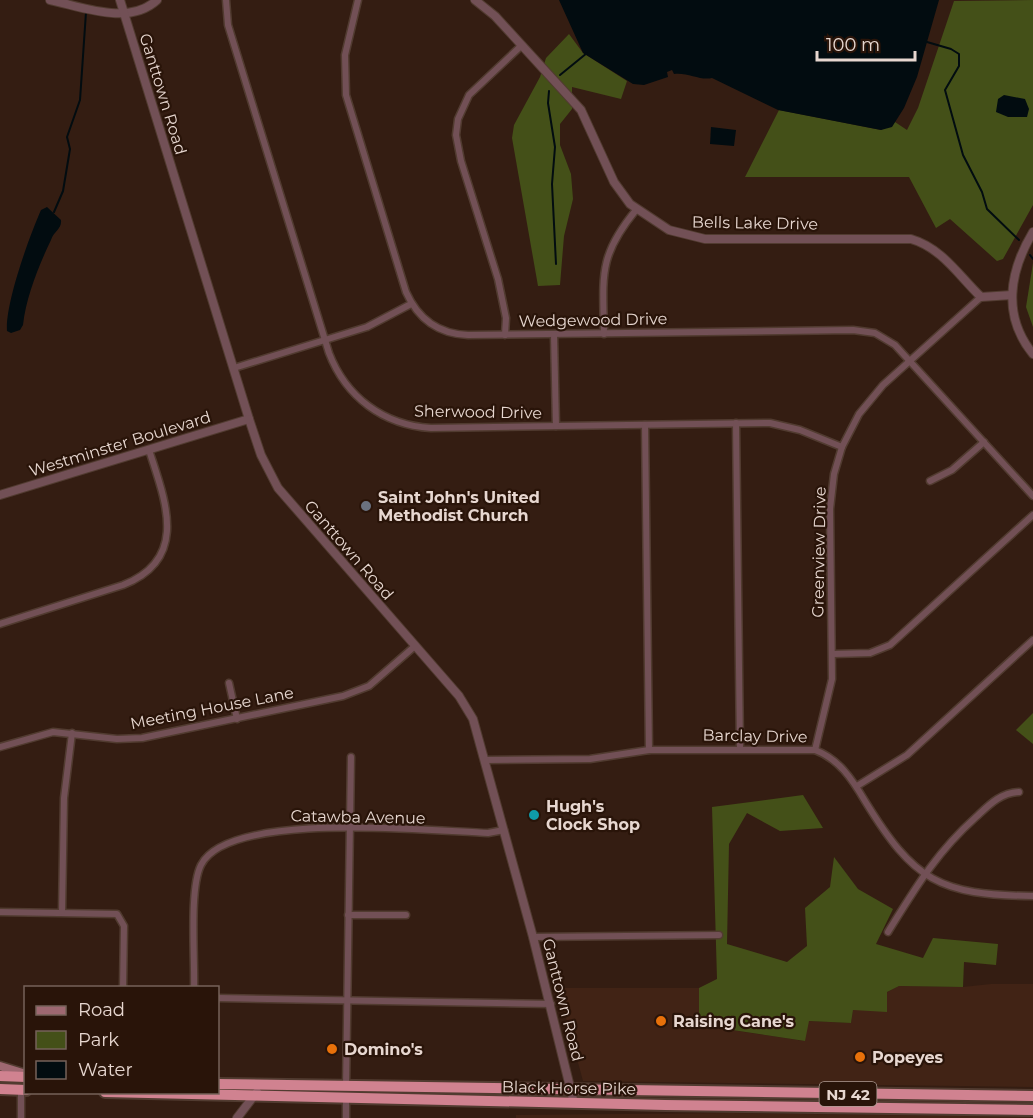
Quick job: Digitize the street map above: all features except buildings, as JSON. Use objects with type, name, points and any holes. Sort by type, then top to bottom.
[{"type":"highway","points":[[0,1076],[24,1075]]},
{"type":"highway","name":"Black Horse Pike","points":[[219,1084],[346,1093],[574,1103],[1033,1110]]},
{"type":"highway","points":[[0,1089],[23,1090]]},
{"type":"highway","name":"Black Horse Pike","points":[[165,1094],[255,1097],[346,1093],[571,1091],[1033,1096]]},
{"type":"highway","points":[[867,1107],[873,1101],[946,1100],[953,1095]]},
{"type":"main road","points":[[0,1066],[24,1074]]},
{"type":"street","points":[[50,0],[91,10],[124,13],[148,7],[157,0]]},
{"type":"street","name":"Ganttown Road","points":[[120,0],[261,455],[278,488],[466,707],[486,760],[551,1004],[574,1103]]},
{"type":"street","name":"Sherwood Drive","points":[[226,0],[228,25],[324,340],[333,364],[351,390],[367,406],[393,420],[412,426],[443,428],[779,424],[842,447]]},
{"type":"street","name":"Wedgewood Drive","points":[[358,0],[345,55],[346,95],[411,304],[422,317],[440,330],[460,335],[861,331],[888,340],[1033,496]]},
{"type":"street","name":"Bells Lake Drive","points":[[475,0],[495,16],[585,116],[614,182],[636,210],[669,230],[705,239],[911,239],[939,254],[981,297]]},
{"type":"street","points":[[505,335],[501,292],[461,161],[457,127],[469,95],[522,45]]},
{"type":"street","points":[[604,333],[603,276],[607,253],[619,231],[636,210]]},
{"type":"street","points":[[1033,232],[1017,263],[1012,295],[1014,321],[1033,354]]},
{"type":"street","points":[[981,297],[1012,295]]},
{"type":"street","name":"Greenview Drive","points":[[814,750],[831,689],[830,509],[834,474],[842,447],[868,403],[909,361],[981,297]]},
{"type":"street","points":[[234,368],[379,323],[411,304]]},
{"type":"street","points":[[554,335],[555,426]]},
{"type":"street","name":"Westminster Boulevard","points":[[0,495],[249,419]]},
{"type":"street","points":[[736,423],[740,748]]},
{"type":"street","points":[[645,425],[649,750]]},
{"type":"street","points":[[930,481],[952,470],[984,442]]},
{"type":"street","points":[[0,624],[123,585],[142,576],[152,565],[164,545],[168,517],[149,450]]},
{"type":"street","points":[[832,654],[870,653],[890,645],[1033,515]]},
{"type":"street","points":[[857,786],[914,749],[1033,640]]},
{"type":"street","name":"Meeting House Lane","points":[[0,747],[45,734],[72,733],[136,739],[361,690],[415,646]]},
{"type":"street","points":[[229,684],[237,718]]},
{"type":"street","points":[[62,912],[63,805],[72,733]]},
{"type":"street","name":"Barclay Drive","points":[[486,760],[590,759],[649,750],[740,748],[814,750],[838,764],[857,786],[896,848],[925,874],[945,886],[969,893],[1033,896]]},
{"type":"street","points":[[346,1118],[351,758]]},
{"type":"street","points":[[888,932],[949,841],[1004,794],[1019,792]]},
{"type":"street","name":"Catawba Avenue","points":[[194,986],[195,886],[201,865],[208,854],[230,841],[289,828],[488,833],[504,830]]},
{"type":"street","points":[[0,912],[110,913],[120,916],[124,926],[123,986]]},
{"type":"street","points":[[348,915],[406,915]]},
{"type":"street","points":[[533,937],[719,935]]},
{"type":"street","points":[[219,998],[551,1004]]},
{"type":"street","points":[[237,1118],[261,1086]]},
{"type":"street","points":[[21,1118],[23,1090]]},
{"type":"shaded area","points":[[1033,984],[1033,1087],[583,1081],[558,988],[699,988],[699,1025],[804,1041],[808,1021],[851,1023],[853,1010],[899,986],[963,987]]},
{"type":"shaded area","points":[[732,1113],[1033,1118],[516,1118],[516,1115]]},
{"type":"green space","points":[[1033,0],[1033,205],[1003,259],[997,261],[950,219],[936,228],[909,177],[745,177],[779,110],[881,130],[895,122],[907,130],[918,108],[954,1]]},
{"type":"green space","points":[[569,34],[583,53],[627,81],[621,99],[572,87],[572,109],[560,124],[560,145],[571,174],[573,199],[564,236],[560,285],[538,286],[512,138],[514,125],[540,77],[546,58]]},
{"type":"green space","points":[[1033,263],[1033,327],[1026,307]]},
{"type":"green space","points":[[1033,713],[1033,744],[1016,730]]},
{"type":"green space","points":[[803,795],[823,828],[780,831],[747,813],[729,844],[727,944],[787,962],[807,946],[805,908],[830,887],[834,857],[858,889],[893,909],[876,944],[923,958],[933,938],[998,944],[996,965],[964,962],[963,987],[899,986],[887,992],[887,1012],[853,1010],[851,1023],[809,1021],[805,1041],[699,1025],[699,988],[717,979],[712,807]]},
{"type":"water","points":[[559,0],[939,0],[917,77],[904,108],[892,127],[881,130],[778,110],[712,78],[674,74],[672,70],[667,72],[668,77],[644,85],[633,84],[583,53]]},
{"type":"water","points":[[1004,95],[1025,99],[1029,109],[1027,117],[1008,117],[996,112],[998,99]]},
{"type":"water","points":[[711,127],[736,130],[734,146],[710,144]]},
{"type":"water","points":[[47,207],[61,220],[60,226],[52,237],[38,270],[27,303],[23,325],[20,330],[11,333],[7,331],[7,319],[24,253],[41,210]]},
{"type":"waterway","points":[[54,212],[63,191],[70,149],[67,137],[80,100],[86,12]]},
{"type":"waterway","points":[[927,42],[951,49],[959,54],[959,66],[945,90],[963,155],[982,192],[987,209],[1019,240]]},
{"type":"waterway","points":[[560,75],[587,53]]},
{"type":"waterway","points":[[549,91],[548,103],[555,147],[552,184],[556,264]]},
{"type":"waterway","points":[[1030,255],[1033,259]]},
{"type":"place","name":"Saint John's United Methodist Church","points":[[366,506]]},
{"type":"place","name":"Hugh's Clock Shop","points":[[534,815]]},
{"type":"place","name":"Raising Cane's","points":[[661,1021]]},
{"type":"place","name":"Domino's","points":[[332,1049]]},
{"type":"place","name":"Popeyes","points":[[860,1057]]}]
